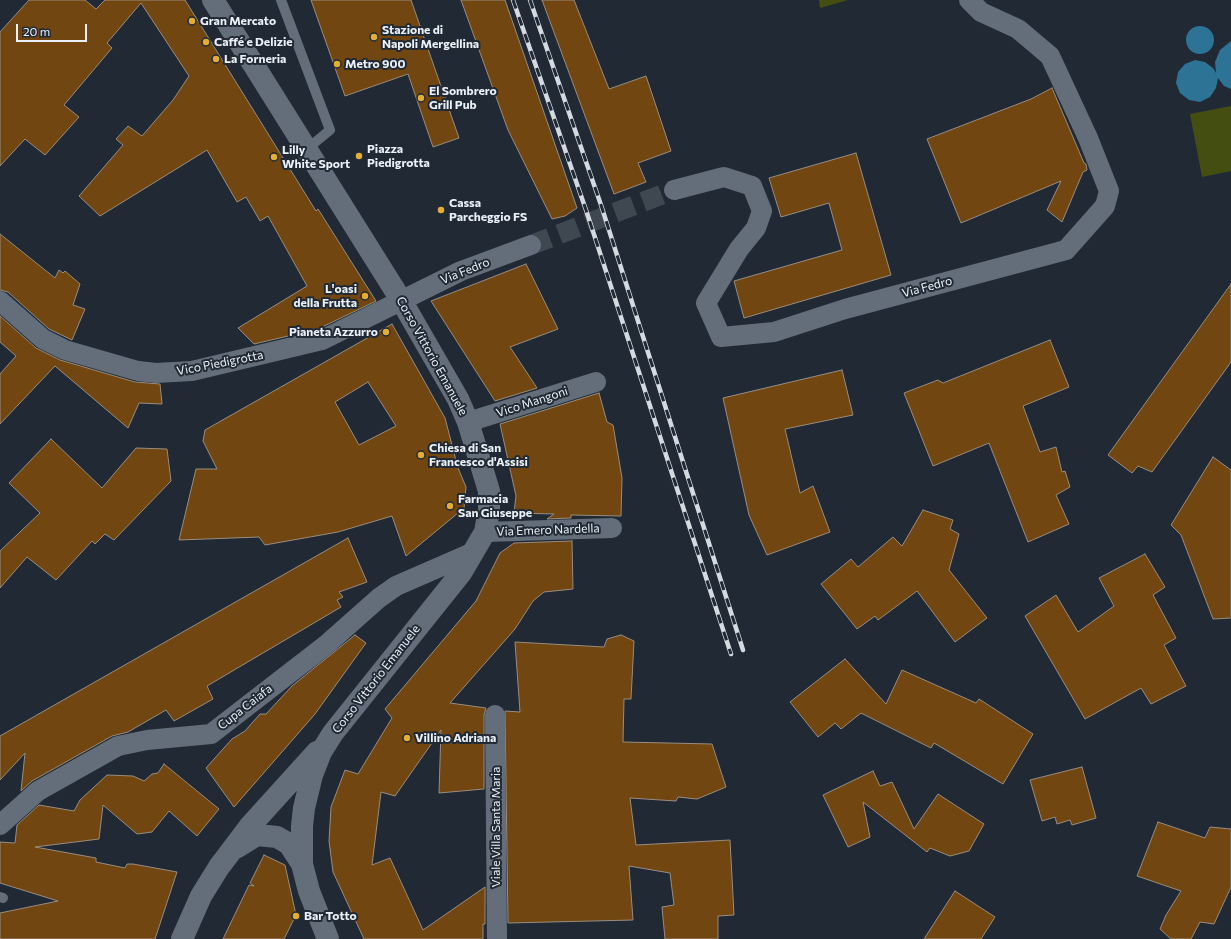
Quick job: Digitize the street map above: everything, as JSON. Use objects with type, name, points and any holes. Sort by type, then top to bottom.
[{"type":"street","name":"Corso Vittorio Emanuele","points":[[213,0],[401,300],[458,399],[468,422],[489,491],[489,510],[484,532],[461,573],[333,733],[321,752],[308,791],[302,826],[302,864],[309,891],[328,939]]},
{"type":"street","name":"Via Fedro","points":[[674,190],[724,177],[752,186],[762,211],[756,228],[740,249],[706,303],[721,337],[774,332],[846,309],[1066,250],[1105,206],[1109,191],[1088,138],[1050,56],[1018,29],[981,12],[969,0]]},
{"type":"street","name":"Via Fedro","points":[[401,300],[461,271],[531,245]]},
{"type":"street","name":"Vico Piedigrotta","points":[[0,301],[43,339],[65,350],[138,371],[156,373],[192,371],[306,345],[337,334],[401,300]]},
{"type":"street","name":"Vico Mangoni","points":[[468,422],[596,382]]},
{"type":"street","name":"Via Emero Nardella","points":[[484,532],[612,528]]},
{"type":"street","name":"Cupa Caiafa","points":[[0,824],[38,791],[118,746],[147,740],[211,734],[326,645],[378,598],[396,586],[474,552]]},
{"type":"street","name":"Viale Villa Santa Maria","points":[[495,715],[496,939]]},
{"type":"street","points":[[182,939],[209,881],[230,852],[263,811],[333,733]]},
{"type":"street","points":[[230,852],[248,839],[257,835],[267,835],[277,837],[289,844],[302,864]]},
{"type":"lane","points":[[281,0],[330,130],[306,149]]},
{"type":"green space","points":[[819,0],[848,0],[820,8]]},
{"type":"green space","points":[[1231,106],[1231,171],[1202,177],[1190,114]]},
{"type":"water","points":[[1200,26],[1210,30],[1214,40],[1210,50],[1200,54],[1190,50],[1186,40],[1190,30]]},
{"type":"water","points":[[1231,41],[1231,89],[1224,86],[1218,78],[1216,88],[1210,97],[1200,102],[1189,100],[1180,93],[1176,83],[1178,72],[1185,64],[1195,60],[1205,62],[1213,68],[1216,73],[1215,62],[1220,50]]},
{"type":"building","points":[[29,0],[85,0],[96,9],[105,0],[185,0],[316,211],[318,209],[376,301],[318,329],[254,344],[238,328],[307,286],[268,216],[260,221],[246,197],[237,202],[207,150],[100,216],[79,196],[123,145],[116,139],[128,126],[142,136],[173,100],[189,76],[141,3],[107,43],[112,48],[64,105],[79,117],[45,155],[25,139],[0,166],[0,32]]},
{"type":"building","name":"Stazione di Napoli Mergellina","points":[[311,0],[411,0],[459,138],[433,147],[408,74],[345,96]]},
{"type":"building","points":[[461,0],[505,0],[577,208],[565,216],[552,219],[508,130]]},
{"type":"building","points":[[542,0],[574,0],[609,89],[646,76],[671,151],[638,163],[646,182],[614,194]]},
{"type":"building","points":[[1052,88],[1084,163],[1086,164],[1087,170],[1083,172],[1062,222],[1047,210],[1061,181],[961,223],[927,139],[1031,99]]},
{"type":"building","points":[[856,153],[891,275],[744,318],[734,281],[842,250],[829,203],[781,217],[769,178]]},
{"type":"building","points":[[0,234],[55,278],[59,270],[63,273],[65,271],[80,284],[73,305],[85,309],[72,340],[49,329],[8,292],[0,290]]},
{"type":"building","points":[[526,264],[558,329],[510,347],[537,388],[495,401],[431,301]]},
{"type":"building","points":[[1231,284],[1231,362],[1152,472],[1138,466],[1132,473],[1108,455]]},
{"type":"building","points":[[0,316],[36,348],[60,360],[135,382],[160,384],[162,404],[139,403],[128,428],[55,366],[0,424],[0,374],[16,356],[0,342]]},
{"type":"building","points":[[392,324],[445,418],[458,468],[466,487],[464,508],[406,556],[392,516],[338,532],[265,545],[259,537],[179,540],[196,469],[217,469],[203,441],[205,430]],"holes":[[[368,382],[396,426],[359,445],[335,402]]]},
{"type":"building","points":[[1050,340],[1069,387],[1023,406],[1040,452],[1056,447],[1062,472],[1065,471],[1070,487],[1056,495],[1069,524],[1028,542],[989,443],[933,466],[904,393],[938,380],[943,383]]},
{"type":"building","points":[[842,370],[853,415],[785,429],[800,493],[813,486],[830,532],[767,555],[749,515],[723,398]]},
{"type":"building","points":[[599,393],[607,422],[613,425],[622,478],[621,516],[571,515],[571,518],[547,519],[554,514],[514,513],[516,496],[500,424]]},
{"type":"building","points":[[51,439],[102,488],[136,448],[167,449],[171,481],[114,540],[105,534],[95,544],[92,541],[56,580],[27,557],[0,588],[0,551],[40,513],[9,483]]},
{"type":"building","points":[[1213,457],[1231,470],[1231,618],[1213,619],[1181,535],[1171,525]]},
{"type":"building","points":[[923,510],[953,520],[950,529],[959,534],[949,570],[987,618],[955,642],[917,591],[878,620],[875,616],[857,629],[821,584],[851,559],[858,567],[893,537],[902,546]]},
{"type":"building","points":[[348,538],[367,582],[339,592],[343,597],[337,600],[341,607],[207,686],[213,699],[174,721],[166,710],[128,732],[112,736],[32,781],[21,791],[25,753],[0,780],[0,736]]},
{"type":"building","points":[[572,541],[573,589],[544,592],[533,601],[515,629],[450,703],[486,708],[484,715],[484,789],[439,793],[441,730],[395,796],[381,792],[372,865],[390,858],[423,930],[485,887],[485,924],[483,924],[483,939],[364,939],[333,872],[329,841],[331,807],[345,770],[358,774],[392,718],[385,709],[476,601],[500,553],[514,543]]},
{"type":"building","points":[[1145,554],[1165,587],[1153,595],[1176,638],[1164,645],[1186,686],[1151,704],[1141,688],[1085,719],[1025,616],[1056,595],[1078,632],[1114,606],[1099,578]]},
{"type":"building","points":[[355,635],[366,643],[315,714],[234,807],[206,768],[232,739],[245,731],[260,714],[266,714],[292,686]]},
{"type":"building","points":[[621,635],[634,641],[631,699],[624,699],[623,742],[712,744],[726,787],[697,799],[678,797],[676,801],[630,798],[636,845],[730,840],[734,915],[718,916],[718,939],[665,939],[662,907],[674,905],[670,873],[629,866],[633,920],[508,923],[505,711],[520,712],[515,642],[604,647],[607,639]]},
{"type":"building","points":[[845,659],[886,704],[902,670],[976,703],[979,699],[1033,734],[1003,784],[934,743],[931,748],[861,713],[841,729],[835,723],[818,737],[790,702]]},
{"type":"building","points":[[164,764],[219,809],[197,836],[169,811],[152,832],[137,834],[103,805],[99,839],[35,847],[96,858],[96,862],[125,868],[127,864],[133,864],[177,872],[155,939],[0,939],[0,913],[58,901],[0,883],[0,842],[15,843],[17,825],[39,805],[74,811],[80,800],[107,775],[133,776],[144,781],[152,774],[158,773]]},
{"type":"building","points":[[1082,767],[1096,818],[1072,825],[1070,820],[1057,824],[1055,817],[1042,821],[1030,780]]},
{"type":"building","points":[[873,771],[880,786],[892,782],[914,829],[938,794],[984,824],[969,851],[950,856],[930,848],[927,852],[863,802],[870,837],[848,847],[823,795]]},
{"type":"building","points":[[1158,822],[1205,838],[1210,827],[1231,829],[1231,887],[1214,924],[1200,922],[1191,939],[1171,939],[1160,929],[1166,915],[1181,891],[1137,876]]},
{"type":"building","points":[[264,855],[285,865],[296,915],[284,939],[223,939],[249,885],[254,886],[250,883]]},
{"type":"building","points":[[955,891],[995,917],[981,939],[924,939]]},
{"type":"tunnel","points":[[531,245],[674,190]]},
{"type":"railway","points":[[513,0],[586,210],[731,654]]},
{"type":"railway","points":[[530,0],[601,205],[743,650]]},
{"type":"place","name":"Gran Mercato","points":[[192,21]]},
{"type":"place","name":"Stazione di Napoli Mergellina","points":[[374,37]]},
{"type":"place","name":"Caffé e Delizie","points":[[206,42]]},
{"type":"place","name":"La Forneria","points":[[216,59]]},
{"type":"place","name":"Metro 900","points":[[337,64]]},
{"type":"place","name":"El Sombrero Grill Pub","points":[[421,98]]},
{"type":"place","name":"Piazza Piedigrotta","points":[[359,156]]},
{"type":"place","name":"Lilly White Sport","points":[[274,157]]},
{"type":"place","name":"Cassa Parcheggio FS","points":[[441,210]]},
{"type":"place","name":"L'oasi della Frutta","points":[[365,296]]},
{"type":"place","name":"Pianeta Azzurro","points":[[386,332]]},
{"type":"place","name":"Chiesa di San Francesco d'Assisi","points":[[421,455]]},
{"type":"place","name":"Farmacia San Giuseppe","points":[[450,506]]},
{"type":"place","name":"Villino Adriana","points":[[407,738]]},
{"type":"place","name":"Bar Totto","points":[[296,916]]}]
